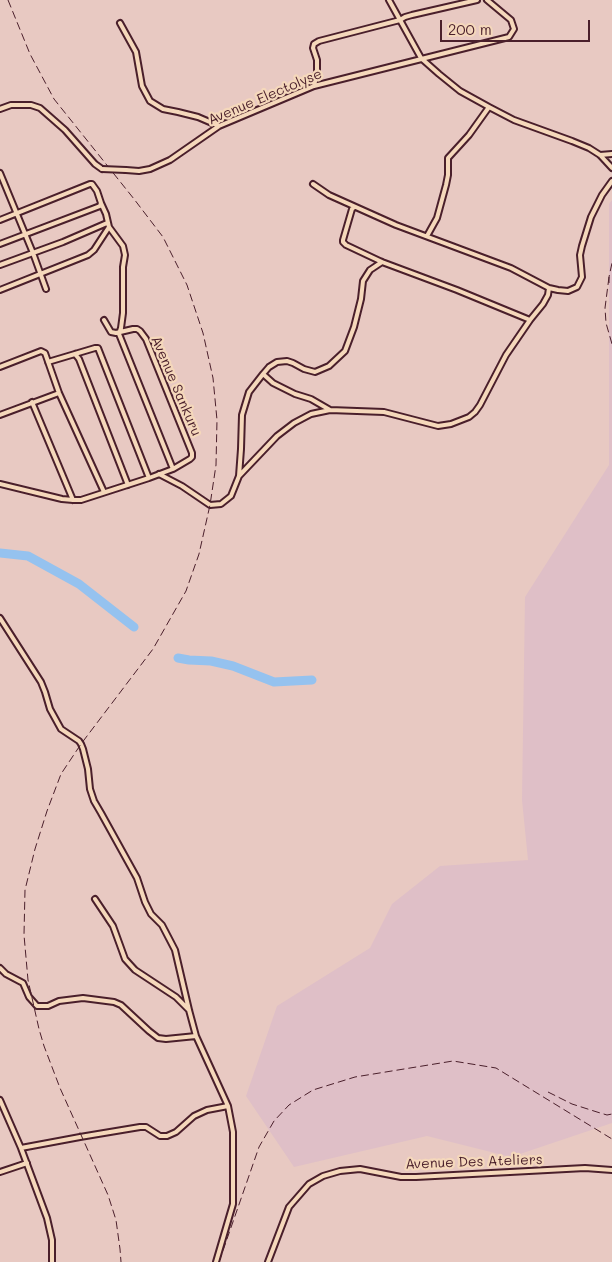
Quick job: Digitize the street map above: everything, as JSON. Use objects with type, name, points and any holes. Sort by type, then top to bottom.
[{"type":"street","points":[[389,0],[421,58],[460,91],[514,120],[572,140],[589,148],[600,155],[612,168]]},
{"type":"street","points":[[314,86],[317,72],[314,44],[319,41],[400,20],[412,14],[477,0]]},
{"type":"street","name":"Avenue Electolyse","points":[[0,109],[11,105],[31,105],[40,108],[65,130],[96,164],[102,168],[139,171],[150,169],[170,160],[219,126],[314,86],[509,37],[514,29],[511,20],[487,0]]},
{"type":"street","points":[[120,23],[136,52],[142,86],[150,101],[162,109],[198,117],[219,126]]},
{"type":"street","points":[[427,236],[437,218],[446,185],[448,158],[470,134],[489,107]]},
{"type":"street","points":[[600,155],[612,154]]},
{"type":"street","points":[[0,173],[46,289]]},
{"type":"street","points":[[313,184],[354,207],[356,206],[396,225],[511,268],[549,288],[568,291],[577,287],[582,277],[580,255],[591,217],[602,195],[612,181]]},
{"type":"street","points":[[0,220],[90,184],[97,191],[108,225],[123,246],[125,255],[123,267],[123,313],[119,334],[173,469]]},
{"type":"street","points":[[0,244],[100,206],[101,203]]},
{"type":"street","points":[[354,207],[343,240],[346,245],[382,262],[530,320]]},
{"type":"street","points":[[0,265],[108,225]]},
{"type":"street","points":[[0,290],[88,255],[94,250],[108,225]]},
{"type":"street","points":[[159,474],[182,486],[210,506],[221,504],[231,496],[239,476],[242,415],[249,392],[269,367],[278,362],[287,361],[315,372],[329,366],[345,352],[354,327],[363,281],[370,270],[382,262]]},
{"type":"street","points":[[239,476],[276,436],[311,414],[330,410],[384,412],[438,426],[451,424],[469,417],[476,412],[506,355],[543,304],[548,295],[549,288]]},
{"type":"street","points":[[104,320],[111,332],[119,334]]},
{"type":"street","name":"Avenue Sankuru","points":[[0,484],[62,499],[81,500],[173,469],[192,457],[146,339],[137,329],[119,334]]},
{"type":"street","points":[[48,362],[98,348],[149,478]]},
{"type":"street","points":[[0,367],[41,352],[45,353],[59,393],[104,492]]},
{"type":"street","points":[[75,354],[79,359],[128,485]]},
{"type":"street","points":[[263,374],[272,383],[311,399],[330,410]]},
{"type":"street","points":[[0,415],[59,393]]},
{"type":"street","points":[[32,402],[74,500]]},
{"type":"street","points":[[0,618],[41,682],[50,709],[61,729],[81,744],[94,801],[128,860],[137,878],[145,902],[152,914],[162,925],[176,950],[196,1036],[228,1106],[233,1132],[234,1204],[216,1262]]},
{"type":"street","points":[[94,899],[113,926],[125,959],[135,970],[176,997],[189,1010]]},
{"type":"street","points":[[0,968],[6,974],[22,983],[29,997],[37,1006],[48,1006],[59,1001],[83,998],[114,1002],[121,1005],[158,1038],[196,1036]]},
{"type":"street","points":[[0,1100],[27,1163],[47,1218],[52,1240],[52,1262]]},
{"type":"street","points":[[21,1148],[140,1127],[146,1127],[160,1136],[167,1136],[176,1132],[194,1116],[207,1110],[228,1106]]},
{"type":"street","points":[[0,1172],[27,1163]]},
{"type":"street","name":"Avenue Des Ateliers","points":[[268,1262],[289,1207],[309,1184],[323,1176],[340,1170],[360,1169],[416,1178],[585,1168],[612,1170]]},
{"type":"shaded area","points":[[612,200],[612,1123],[511,1157],[427,1136],[294,1167],[246,1096],[277,1006],[370,948],[392,904],[440,866],[528,860],[522,800],[525,597],[609,465],[609,204]]},
{"type":"waterway","points":[[0,553],[28,556],[79,584],[134,627]]},
{"type":"waterway","points":[[178,658],[211,661],[233,666],[274,682],[312,680]]},
{"type":"railway","points":[[8,0],[30,54],[54,99],[163,237],[187,285],[203,333],[213,378],[217,420],[216,465],[210,505],[199,554],[186,591],[153,649],[81,744],[61,774],[35,849],[25,890],[24,935],[28,980],[39,1029],[60,1088],[108,1195],[116,1220],[121,1262]]},
{"type":"railway","points":[[609,283],[612,263]]},
{"type":"railway","points":[[609,277],[605,308],[606,323],[612,344]]},
{"type":"railway","points":[[219,1262],[259,1147],[274,1121],[289,1105],[313,1090],[355,1077],[453,1061],[496,1068],[612,1139]]},
{"type":"railway","points":[[548,1092],[572,1104],[607,1115],[612,1114]]}]
